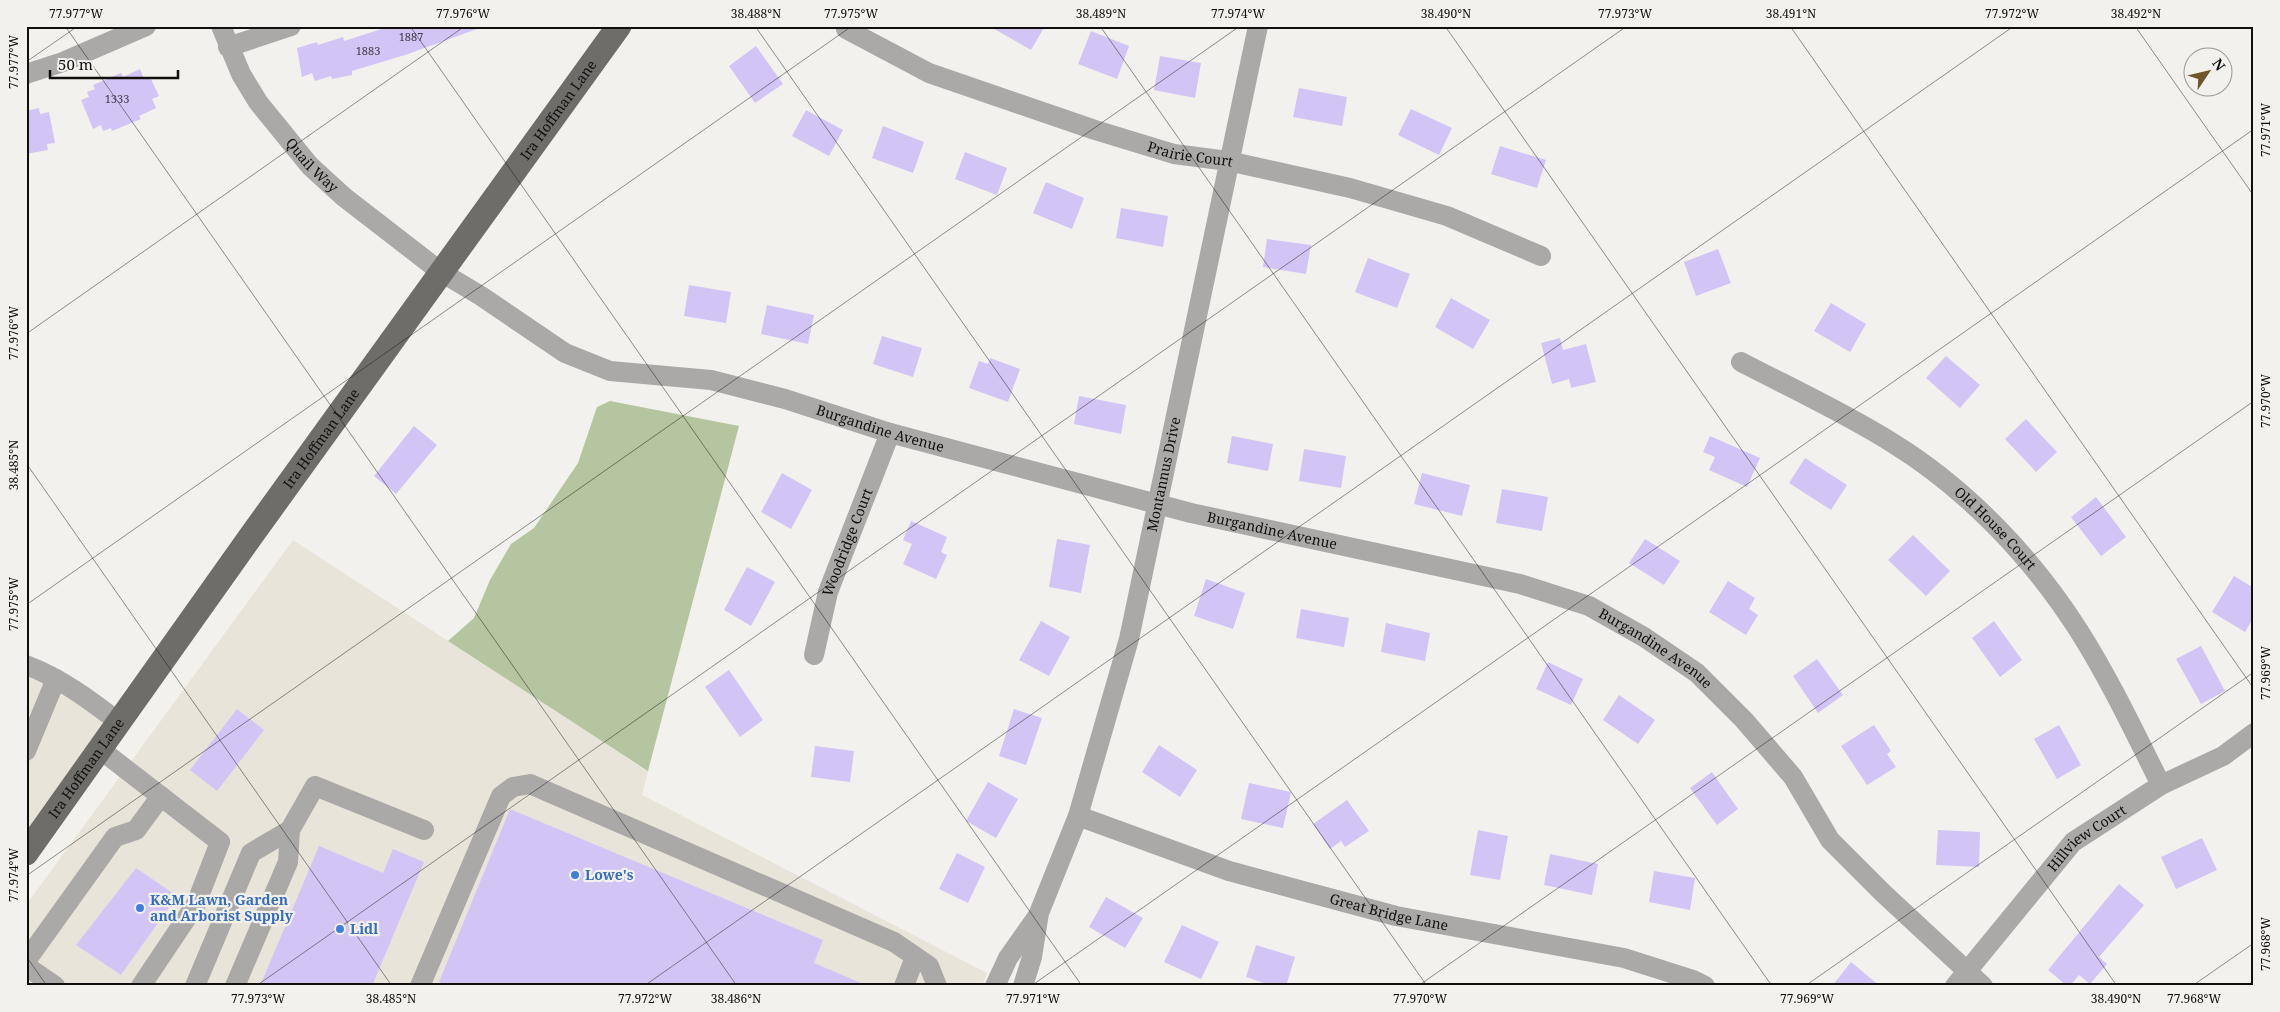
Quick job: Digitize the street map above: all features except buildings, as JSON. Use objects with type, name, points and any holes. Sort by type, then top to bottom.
[{"type":"main road","name":"Ira Hoffman Lane","points":[[26,853],[101,750],[251,536],[619,26]]},
{"type":"street","name":"Quail Way","points":[[220,26],[228,47],[258,102],[310,166],[344,196],[441,272]]},
{"type":"street","points":[[228,47],[291,26]]},
{"type":"street","name":"Montannus Drive","points":[[995,986],[1008,958],[1039,913],[1078,816],[1129,639],[1228,161],[1258,26]]},
{"type":"street","points":[[26,74],[63,62],[144,27]]},
{"type":"street","name":"Prairie Court","points":[[846,29],[929,73],[1095,130],[1174,154],[1228,161],[1350,188],[1446,216],[1541,256]]},
{"type":"street","name":"Burgandine Avenue","points":[[441,272],[481,296],[565,353],[610,371],[711,380],[785,398],[890,433],[1191,513],[1520,584],[1589,606],[1644,637],[1697,673],[1744,720],[1793,778],[1830,840],[1961,979],[1983,986]]},
{"type":"street","name":"Old House Court","points":[[1741,362],[1892,442],[1949,484],[1999,530],[2043,580],[2079,631],[2120,704],[2161,785]]},
{"type":"street","name":"Woodridge Court","points":[[814,655],[828,592],[890,433]]},
{"type":"street","points":[[26,665],[56,679],[85,697],[120,723]]},
{"type":"street","points":[[26,751],[56,679]]},
{"type":"street","name":"Hillview Court","points":[[1961,979],[2073,842],[2161,785],[2223,756],[2254,733]]},
{"type":"street","points":[[101,750],[220,842],[196,904],[141,986]]},
{"type":"street","points":[[420,986],[501,796],[512,787],[530,784],[894,942],[929,966],[937,986]]},
{"type":"street","points":[[235,986],[288,862],[290,830],[315,786],[424,830]]},
{"type":"street","points":[[26,961],[115,837],[136,830],[161,796]]},
{"type":"street","name":"Great Bridge Lane","points":[[1078,816],[1238,874],[1396,916],[1624,958],[1693,980],[1705,986]]},
{"type":"street","points":[[195,986],[251,853],[290,830]]},
{"type":"street","name":"Montannus Drive","points":[[1023,986],[1032,957],[1039,913]]},
{"type":"street","points":[[904,986],[915,957]]},
{"type":"street","points":[[26,966],[55,986]]},
{"type":"shaded area","points":[[293,540],[648,771],[642,795],[987,973],[982,986],[26,986],[26,905]]},
{"type":"shaded area","points":[[26,665],[120,723],[26,857]]},
{"type":"green space","points":[[610,401],[739,426],[648,771],[448,641],[474,618],[490,580],[511,544],[534,528],[578,463],[597,407]]},
{"type":"place","name":"Lowe's","points":[[575,875]]},
{"type":"place","name":"K&M Lawn, Garden and Arborist Supply","points":[[140,908]]},
{"type":"place","name":"Lidl","points":[[340,929]]}]
